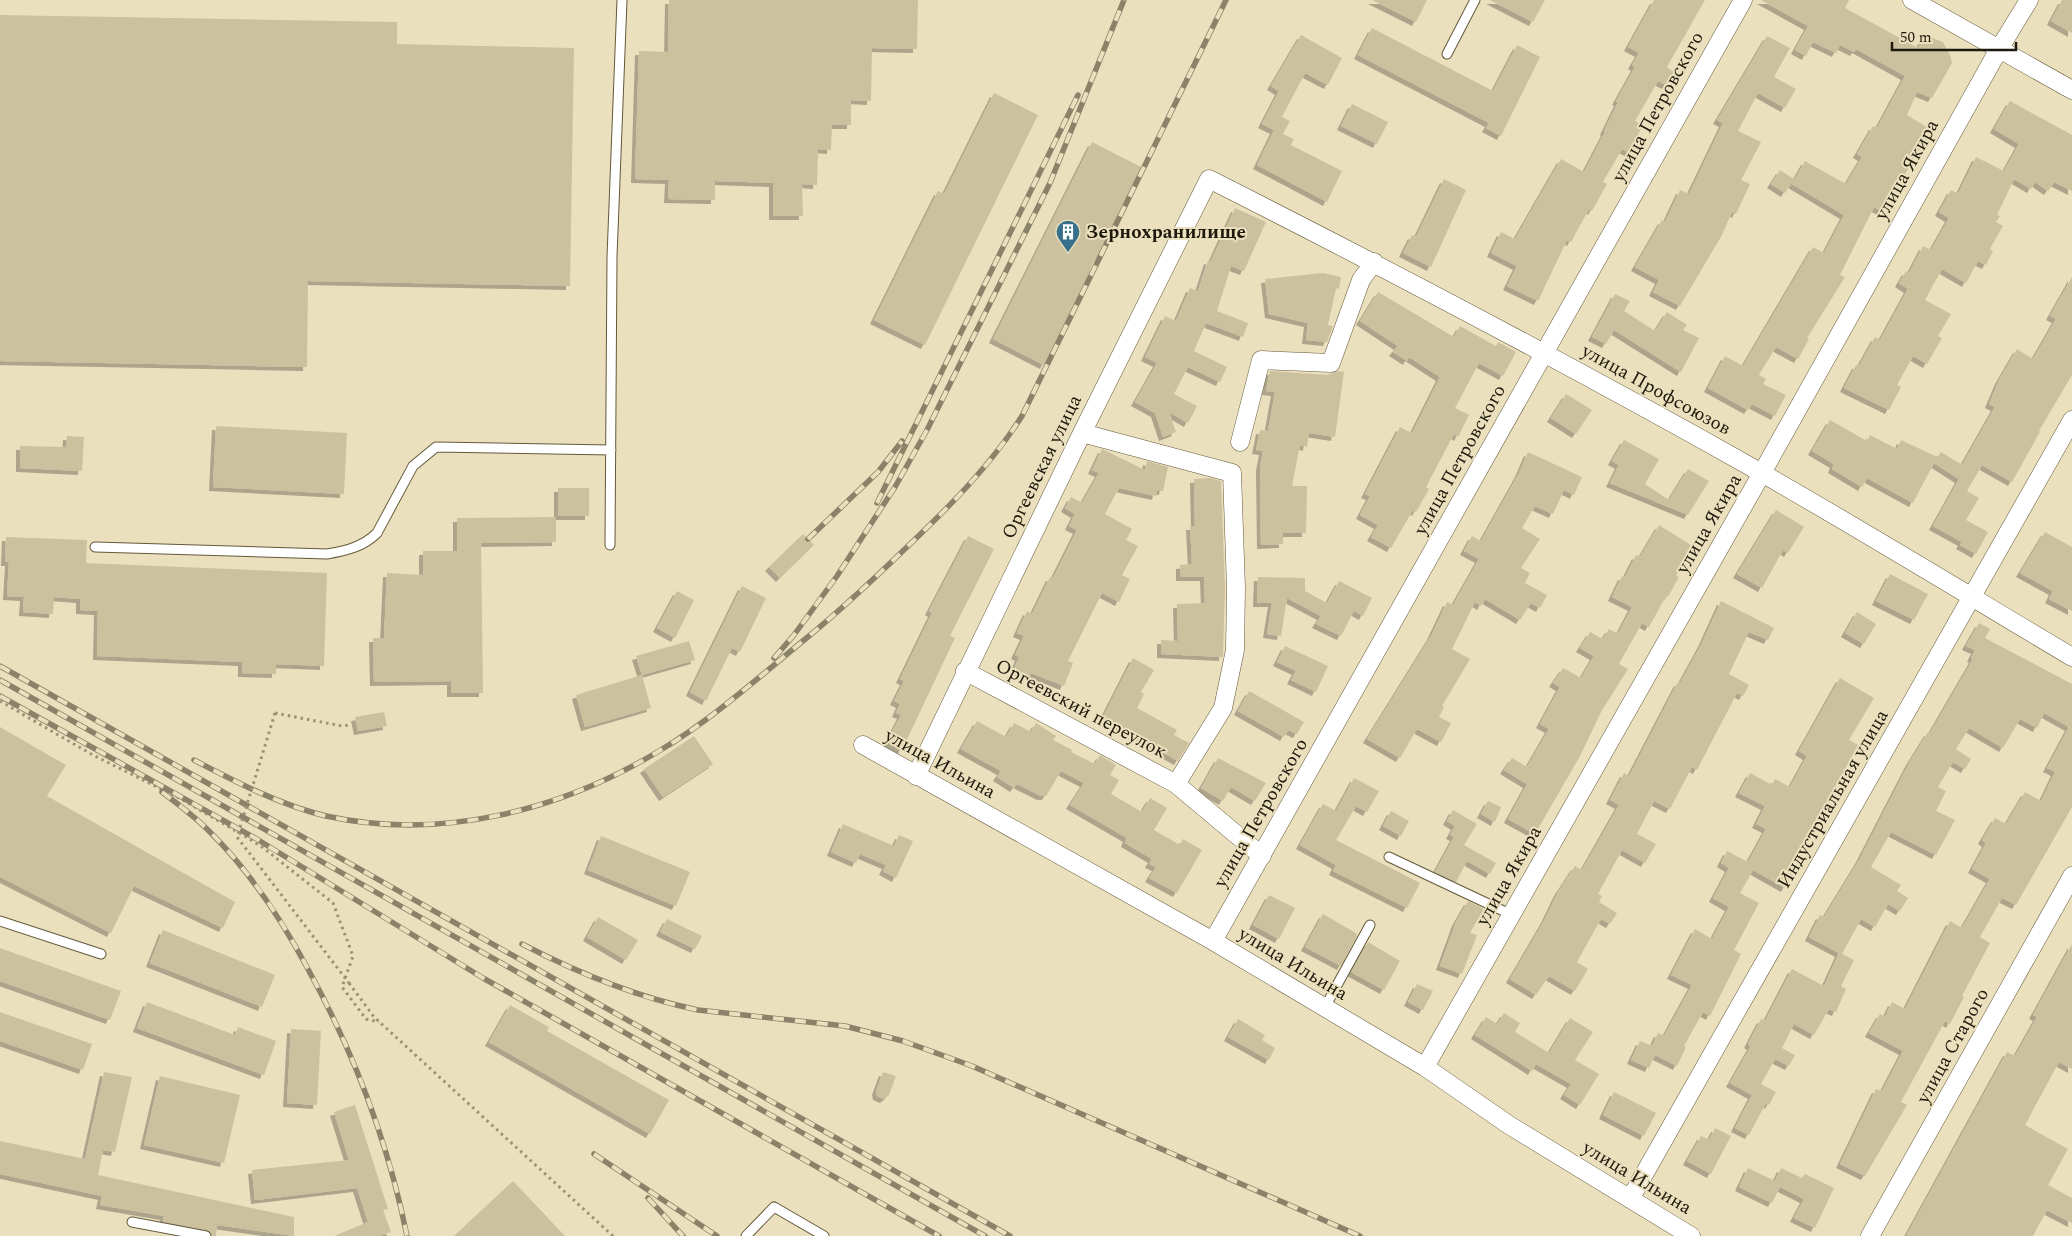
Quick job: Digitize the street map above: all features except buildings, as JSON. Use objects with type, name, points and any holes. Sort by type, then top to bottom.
[{"type":"street","name":"улица Петровского","points":[[1213,940],[1262,856],[1742,0]]},
{"type":"street","points":[[1912,0],[2072,90]]},
{"type":"street","name":"улица Якира","points":[[1425,1068],[1762,474],[1999,49],[2029,0]]},
{"type":"street","name":"улица Профсоюзов","points":[[1209,178],[1374,262],[1544,352],[1762,474],[2072,657]]},
{"type":"street","name":"Оргеевская улица","points":[[916,776],[1209,178]]},
{"type":"street","points":[[1240,442],[1262,360],[1332,363],[1361,280],[1374,262]]},
{"type":"street","name":"Индустриальная улица","points":[[1630,1199],[2072,420]]},
{"type":"street","name":"Оргеевский переулок","points":[[1082,434],[1232,473],[1236,588],[1235,650],[1223,708],[1176,784]]},
{"type":"street","name":"Оргеевский переулок","points":[[966,671],[1176,784],[1262,856]]},
{"type":"street","name":"улица Ильина","points":[[863,745],[1213,940],[1425,1068],[1509,1124],[1691,1236]]},
{"type":"street","name":"улица Старого","points":[[1870,1236],[2072,876]]},
{"type":"lane","points":[[610,545],[612,257],[622,0]]},
{"type":"lane","points":[[1447,54],[1475,0]]},
{"type":"lane","points":[[95,547],[326,554],[337,552],[368,542],[377,533],[413,466],[436,447],[611,450]]},
{"type":"lane","points":[[1389,857],[1512,916]]},
{"type":"lane","points":[[0,921],[100,954]]},
{"type":"lane","points":[[1325,1007],[1370,925]]},
{"type":"lane","points":[[746,1236],[774,1207],[824,1236]]},
{"type":"lane","points":[[132,1222],[206,1236]]},
{"type":"path","points":[[0,701],[91,754],[181,800],[262,847],[333,903],[353,956],[342,987],[366,1019],[379,1022]]},
{"type":"path","points":[[350,725],[342,726],[275,713],[237,837],[379,1022],[613,1236]]},
{"type":"railway","points":[[774,658],[794,635],[837,576],[895,487],[927,430],[1050,183],[1124,0]]},
{"type":"railway","points":[[194,760],[292,806],[326,816],[369,823],[413,825],[456,822],[540,805],[581,790],[621,772],[679,739],[736,696],[872,581],[924,531],[997,452],[1022,416],[1226,0]]},
{"type":"railway","points":[[877,503],[1078,95]]},
{"type":"railway","points":[[808,539],[878,472],[902,441]]},
{"type":"railway","points":[[0,666],[1010,1236]]},
{"type":"railway","points":[[0,680],[985,1236]]},
{"type":"railway","points":[[0,696],[255,838],[483,978],[939,1236]]},
{"type":"railway","points":[[162,792],[203,825],[238,862],[264,897],[299,952],[341,1035],[368,1100],[390,1167],[407,1236]]},
{"type":"railway","points":[[522,944],[564,965],[608,983],[675,1005],[698,1010],[845,1026],[903,1041],[972,1066],[1360,1236]]},
{"type":"railway","points":[[594,1154],[717,1236]]},
{"type":"railway","points":[[648,1198],[683,1236]]},
{"type":"place","name":"Зернохранилище","points":[[1068,253]]}]
